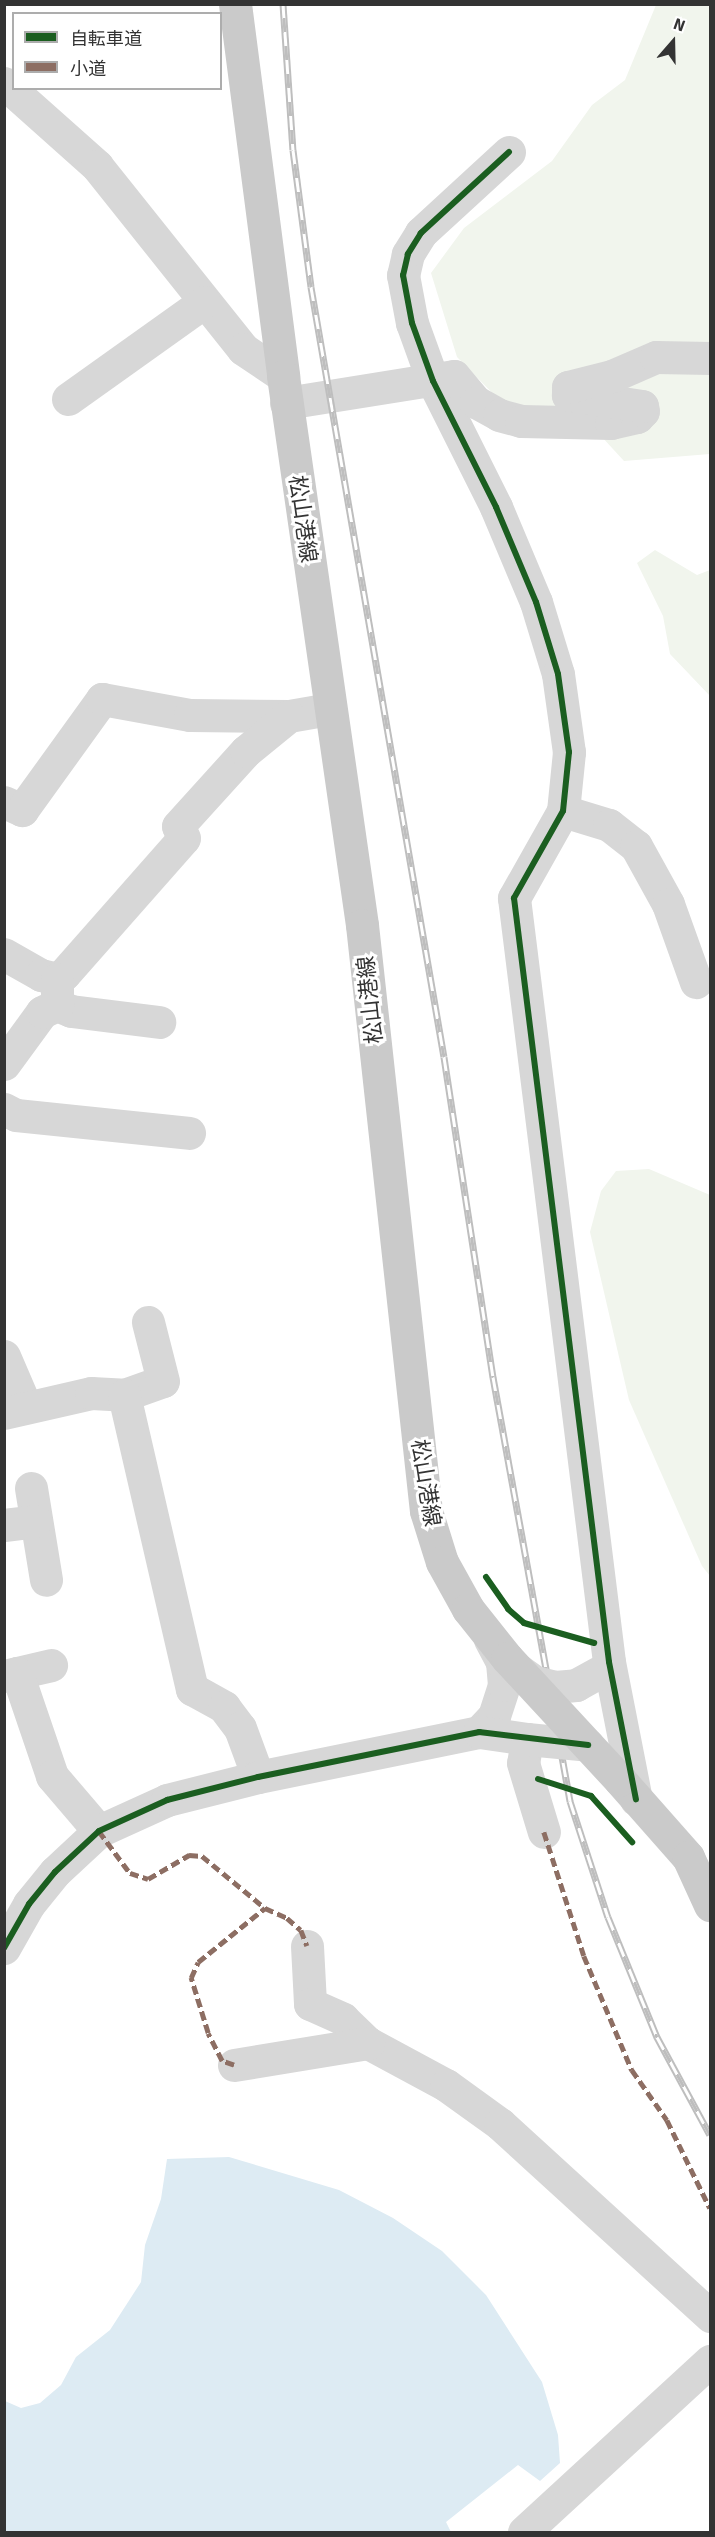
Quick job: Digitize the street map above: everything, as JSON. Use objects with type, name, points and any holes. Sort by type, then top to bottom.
[{"type":"main road","name":"松山港線","points":[[235,4],[284,389],[362,925],[426,1511],[442,1562],[503,1654],[688,1857],[711,1905]]},
{"type":"street","points":[[4,83],[97,166],[243,349],[284,389],[433,381],[454,376],[476,402],[521,421],[611,423],[637,417],[644,411],[642,406],[568,395],[568,387],[612,376],[656,357],[711,358]]},
{"type":"street","points":[[509,152],[421,233],[408,254],[403,275],[412,323],[433,381],[496,507],[546,633],[558,674],[569,752],[563,811],[514,898],[604,1667],[628,1789]]},
{"type":"street","points":[[69,399],[204,302]]},
{"type":"street","points":[[4,802],[22,810],[102,699],[190,715],[289,716],[329,709]]},
{"type":"street","points":[[4,1064],[57,992],[184,838],[178,826],[246,751],[289,716]]},
{"type":"street","points":[[563,811],[609,825],[636,846],[668,904],[696,982]]},
{"type":"street","points":[[4,954],[57,992],[71,1011],[159,1022]]},
{"type":"street","points":[[4,1109],[16,1115],[189,1133]]},
{"type":"street","points":[[4,1356],[15,1410],[91,1393],[124,1395],[163,1381],[148,1322]]},
{"type":"street","points":[[124,1395],[192,1689],[224,1707],[240,1728],[258,1777]]},
{"type":"street","points":[[31,1488],[20,1523],[45,1580]]},
{"type":"street","points":[[503,1654],[535,1682],[555,1687],[576,1685],[604,1667]]},
{"type":"street","points":[[479,1732],[494,1716],[504,1685],[503,1654]]},
{"type":"street","points":[[51,1665],[11,1674],[52,1776],[99,1831]]},
{"type":"street","points":[[9,1928],[55,1872],[99,1831],[167,1800],[258,1777],[479,1732],[588,1745]]},
{"type":"street","points":[[527,1739],[523,1763],[544,1832]]},
{"type":"street","points":[[307,1946],[310,2004],[343,2019],[368,2043],[446,2085],[500,2124],[711,2316]]},
{"type":"street","points":[[234,2065],[317,2055],[368,2043]]},
{"type":"street","points":[[524,2532],[711,2361]]},
{"type":"shaded area","points":[[656,5],[710,5],[710,454],[624,461],[601,436],[512,413],[457,357],[431,273],[464,228],[552,161],[592,105],[625,80]]},
{"type":"shaded area","points":[[655,550],[697,575],[710,570],[710,696],[670,654],[663,616],[637,563]]},
{"type":"shaded area","points":[[649,1169],[710,1195],[710,1576],[702,1566],[629,1400],[590,1232],[601,1191],[616,1171]]},
{"type":"shaded area","points":[[229,2157],[339,2190],[393,2218],[442,2251],[486,2295],[542,2382],[558,2435],[560,2463],[540,2481],[518,2465],[446,2522],[451,2532],[5,2532],[5,2401],[21,2408],[40,2403],[61,2385],[76,2357],[110,2330],[141,2282],[145,2245],[161,2199],[167,2159]]},
{"type":"railway","points":[[283,4],[293,150],[311,287],[444,1057],[493,1377],[570,1801],[608,1917],[657,2037],[710,2135]]},
{"type":"marked path","points":[[99,1831],[130,1873],[148,1879],[189,1855],[202,1856],[265,1908],[287,1918],[301,1930],[307,1946]]},
{"type":"marked path","points":[[544,1832],[584,1956],[632,2070],[667,2120],[710,2208]]},
{"type":"marked path","points":[[234,2065],[222,2061],[208,2033],[191,1978],[198,1962],[265,1908]]},
{"type":"cycle path","points":[[509,152],[421,233],[408,254],[403,275],[412,323],[433,381],[496,507],[536,602],[558,674],[569,752],[563,811],[514,898],[609,1662],[636,1799]]},
{"type":"cycle path","points":[[486,1577],[508,1609],[524,1623],[594,1643]]},
{"type":"cycle path","points":[[4,1948],[29,1904],[55,1872],[99,1831],[167,1800],[258,1777],[479,1732],[588,1745]]},
{"type":"cycle path","points":[[538,1779],[591,1796],[632,1842]]}]
